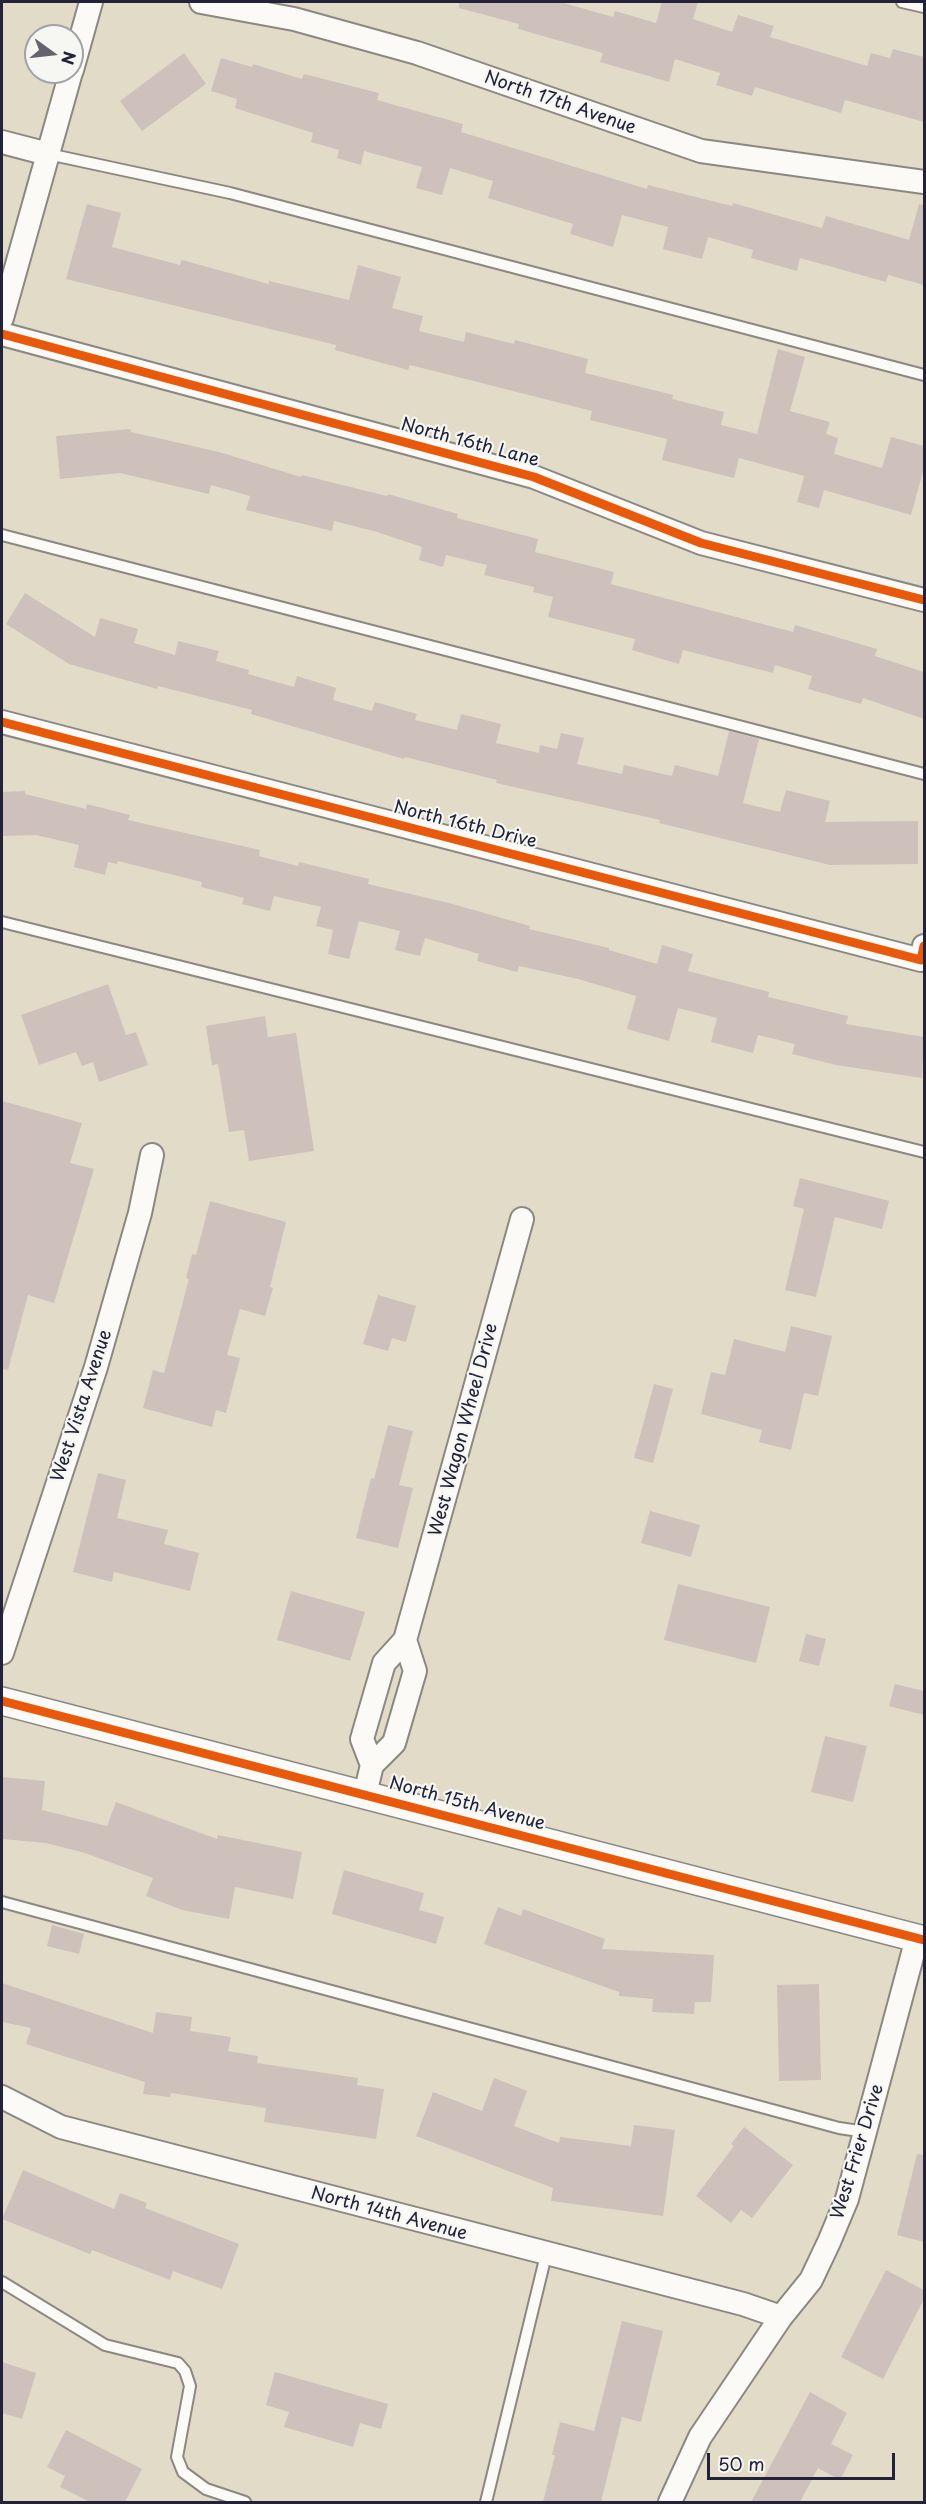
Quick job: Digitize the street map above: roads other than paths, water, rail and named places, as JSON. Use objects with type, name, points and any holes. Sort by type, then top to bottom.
[{"type":"street","points":[[84,27],[91,2]]},
{"type":"street","name":"North 17th Avenue","points":[[201,2],[294,19],[417,53],[700,151],[924,183]]},
{"type":"street","points":[[2,318],[68,84]]},
{"type":"street","points":[[2,142],[48,154]]},
{"type":"street","name":"North 16th Lane","points":[[2,334],[534,477],[701,543],[924,600]]},
{"type":"street","name":"North 16th Drive","points":[[2,722],[923,953]]},
{"type":"street","name":"West Vista Avenue","points":[[2,1653],[96,1367],[140,1214],[152,1155]]},
{"type":"street","name":"West Wagon Wheel Drive","points":[[372,1765],[362,1739],[384,1663],[405,1640],[522,1219]]},
{"type":"street","points":[[365,1794],[372,1765],[394,1743],[415,1671],[405,1640]]},
{"type":"street","points":[[376,1691],[407,1701]]},
{"type":"street","name":"North 15th Avenue","points":[[2,1701],[921,1939]]},
{"type":"street","name":"West Frier Drive","points":[[670,2502],[700,2437],[781,2317],[811,2280],[829,2242],[847,2199],[921,1939]]},
{"type":"street","name":"North 14th Avenue","points":[[2,2097],[61,2127],[546,2255],[743,2304],[781,2317]]},
{"type":"lane","points":[[902,2],[924,7]]},
{"type":"lane","points":[[48,154],[230,193],[924,375]]},
{"type":"lane","points":[[2,535],[924,774]]},
{"type":"lane","points":[[2,922],[924,1152]]},
{"type":"lane","points":[[2,1902],[828,2125],[866,2132]]},
{"type":"lane","points":[[486,2502],[546,2255]]},
{"type":"lane","points":[[2,2282],[105,2345],[177,2363],[185,2371],[190,2386],[177,2457],[183,2472],[206,2489],[245,2502]]}]
